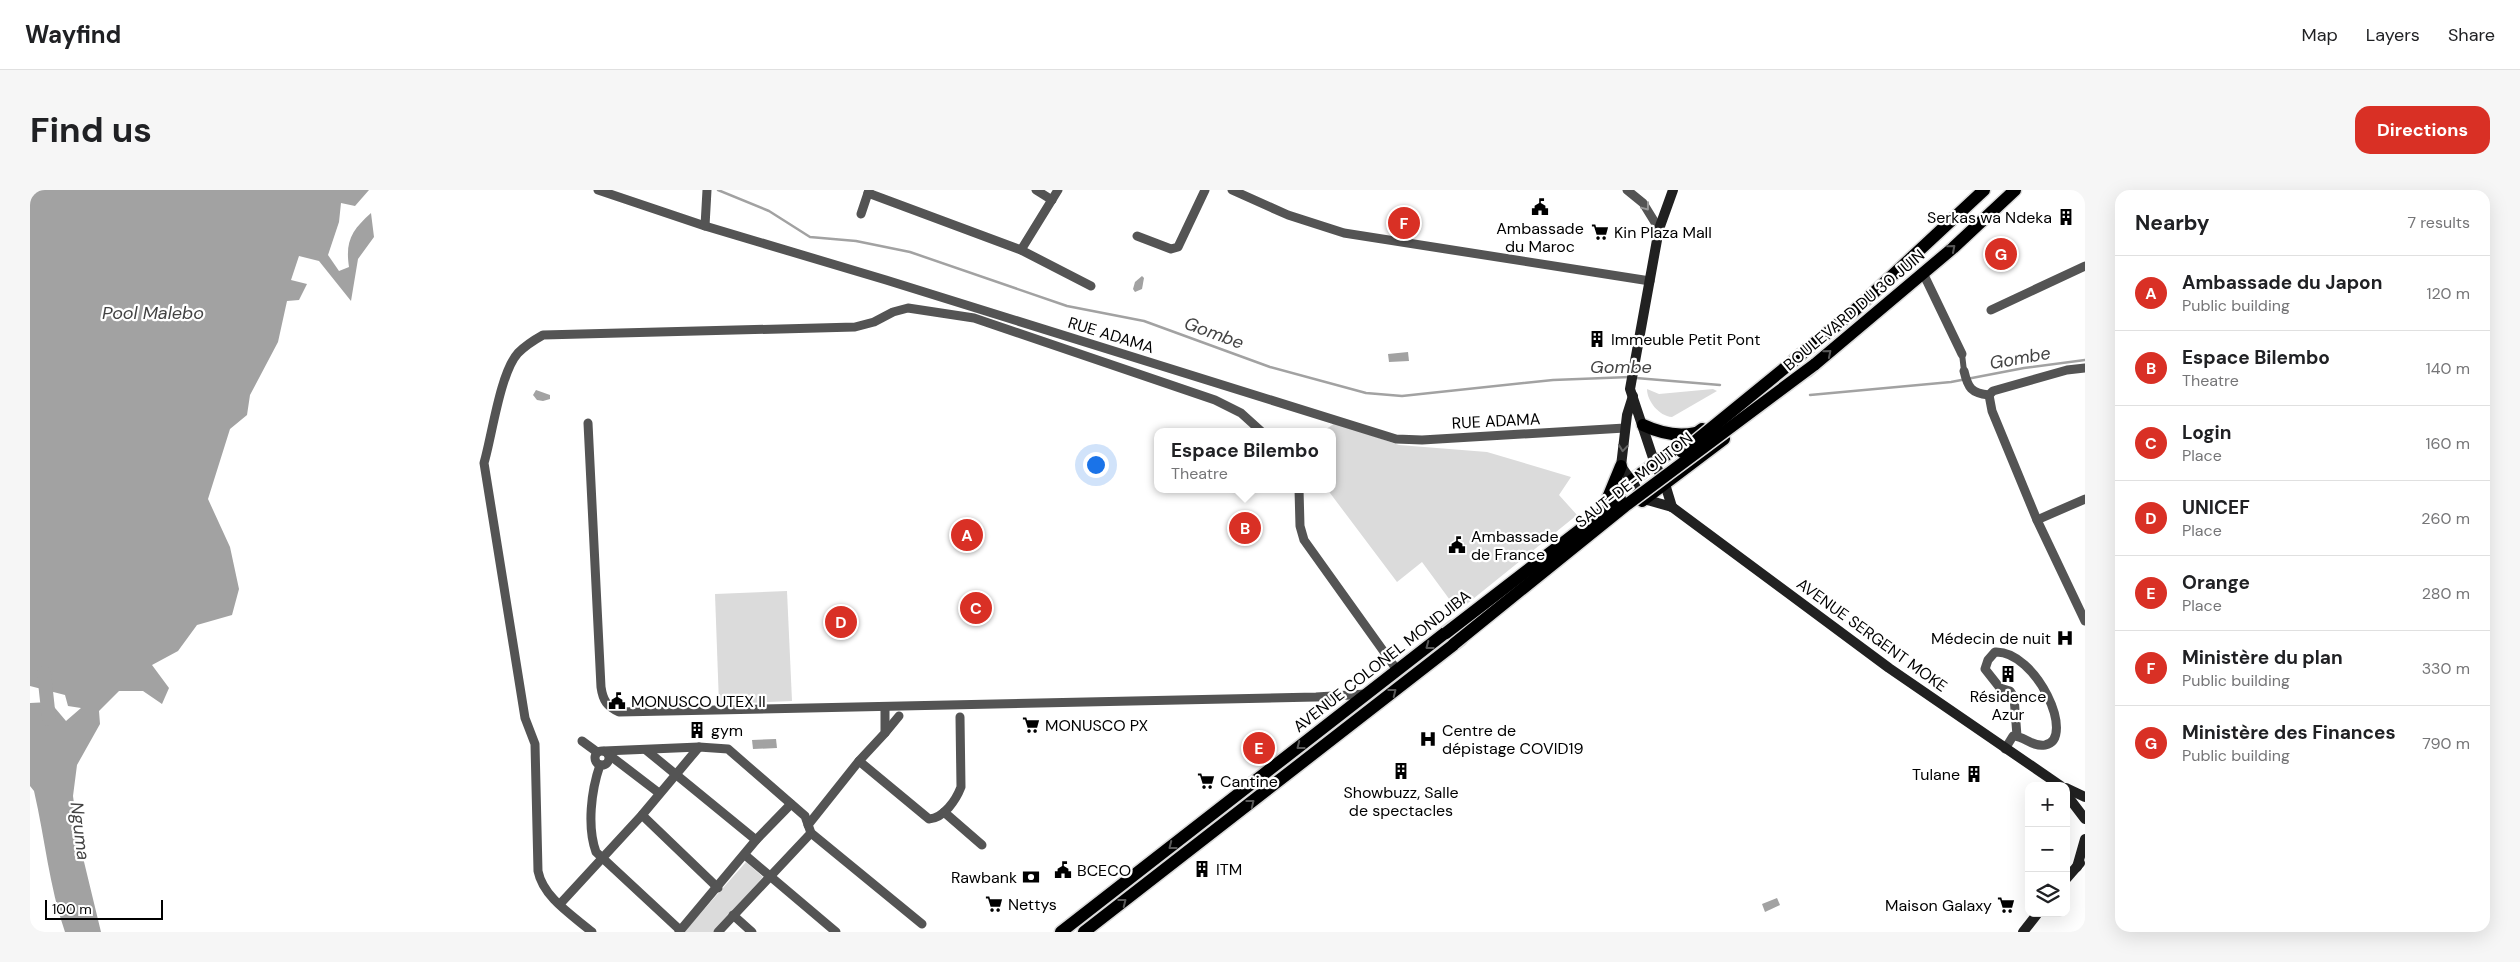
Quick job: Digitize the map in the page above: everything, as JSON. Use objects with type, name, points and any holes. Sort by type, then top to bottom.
[{"type":"main road","points":[[1604,507],[1621,466],[1631,393],[1632,368],[1659,229],[1673,190]]},
{"type":"main road","name":"BOULEVARD DU 30 JUIN","points":[[1655,464],[1802,354],[1853,312],[1984,190]]},
{"type":"main road","name":"BOULEVARD DU 30 JUIN","points":[[1644,499],[1710,451],[1814,365],[1923,273],[2015,190]]},
{"type":"main road","name":"SAUT-DE-MOUTON","points":[[1446,633],[1691,445],[1802,354]]},
{"type":"main road","name":"SAUT-DE-MOUTON","points":[[1454,644],[1632,501],[1814,365]]},
{"type":"main road","points":[[1631,393],[1672,507]]},
{"type":"main road","points":[[1643,425],[1666,434],[1684,435],[1697,432]]},
{"type":"main road","points":[[1672,451],[1685,469]]},
{"type":"main road","name":"AVENUE COLONEL MONDJIBA","points":[[1062,932],[1446,633],[1604,507],[1632,480],[1655,464]]},
{"type":"main road","points":[[1621,466],[1644,499],[1672,507]]},
{"type":"main road","points":[[1615,496],[1628,511]]},
{"type":"main road","name":"AVENUE COLONEL MONDJIBA","points":[[1086,931],[1337,738],[1454,644],[1644,499]]},
{"type":"main road","name":"AVENUE SERGENT MOKE","points":[[1672,507],[1889,668],[2055,782]]},
{"type":"main road","points":[[1366,694],[1375,706]]},
{"type":"main road","name":"AVENUE SERGENT MOKE","points":[[2070,790],[2085,797]]},
{"type":"main road","points":[[2070,799],[2085,819]]},
{"type":"main road","points":[[2077,867],[2085,839]]},
{"type":"main road","points":[[2070,875],[2085,859]]},
{"type":"main road","points":[[2023,932],[2035,917]]},
{"type":"main road","points":[[1080,918],[1086,931]]},
{"type":"street","name":"RUE ADAMA","points":[[598,190],[706,226],[1396,439],[1422,440],[1625,428]]},
{"type":"street","points":[[706,226],[707,190]]},
{"type":"street","points":[[1036,190],[1052,200]]},
{"type":"street","points":[[1022,250],[1058,190]]},
{"type":"street","points":[[1137,236],[1171,249],[1178,247],[1205,190]]},
{"type":"street","points":[[1232,190],[1288,214],[1344,233],[1650,281]]},
{"type":"street","points":[[1627,190],[1643,203],[1659,229]]},
{"type":"street","points":[[861,214],[869,191],[1022,250],[1091,286]]},
{"type":"street","points":[[1991,310],[2085,266]]},
{"type":"street","points":[[1923,273],[1962,354],[1968,387],[1974,393],[1988,395],[1993,391],[2066,370],[2085,368]]},
{"type":"street","points":[[592,932],[560,904],[540,882],[538,871],[535,744],[526,718],[484,463],[488,439],[510,367],[518,354],[529,344],[543,335],[855,327],[874,322],[893,312],[908,308],[920,309],[974,318],[1215,400],[1241,413],[1258,428]]},
{"type":"street","points":[[1988,395],[1992,411],[2037,520],[2085,621]]},
{"type":"street","points":[[588,423],[601,687],[603,698],[608,706],[619,712],[1316,697],[1366,694]]},
{"type":"street","points":[[1299,493],[1300,526],[1304,540],[1397,670]]},
{"type":"street","points":[[2037,520],[2085,499]]},
{"type":"street","points":[[2005,749],[2013,736],[2017,736],[2033,745],[2047,745],[2052,742],[2056,730],[2053,709],[2048,693],[2034,672],[2009,655],[1995,652],[1988,660],[1985,669],[2000,688],[2010,691],[2014,697],[2017,736]]},
{"type":"street","points":[[885,707],[885,733]]},
{"type":"street","points":[[718,932],[810,829],[858,761],[899,716]]},
{"type":"street","points":[[858,761],[929,819],[939,817],[959,792],[962,780],[960,717]]},
{"type":"street","points":[[582,741],[603,753],[659,793]]},
{"type":"street","points":[[560,904],[642,815],[699,747]]},
{"type":"street","points":[[791,804],[756,840],[718,888],[679,931],[596,852],[592,843],[593,789],[600,766],[594,761],[603,753],[699,747],[728,749],[805,816],[810,829],[922,924]]},
{"type":"street","points":[[646,750],[756,840]]},
{"type":"street","points":[[944,812],[982,845]]},
{"type":"street","points":[[642,815],[718,888]]},
{"type":"street","points":[[745,855],[836,932]]},
{"type":"street","points":[[733,915],[752,932]]},
{"type":"shaded area","points":[[1647,389],[1659,394],[1713,389],[1717,391],[1672,417],[1658,411],[1651,403]]},
{"type":"shaded area","points":[[1335,423],[1399,445],[1487,452],[1571,477],[1559,495],[1577,515],[1458,611],[1422,562],[1397,582],[1330,493],[1336,493],[1336,428],[1328,428]]},
{"type":"shaded area","points":[[787,591],[792,701],[719,704],[715,594]]},
{"type":"shaded area","points":[[746,862],[763,877],[714,932],[684,932]]},
{"type":"water","name":"Pool Malebo","points":[[30,190],[369,190],[355,206],[341,203],[339,222],[328,255],[339,271],[349,267],[348,250],[351,237],[359,225],[371,213],[374,237],[358,259],[351,301],[319,261],[299,256],[291,280],[307,284],[299,300],[287,301],[278,342],[250,395],[247,415],[230,429],[208,499],[230,547],[239,589],[232,615],[197,625],[178,651],[152,665],[169,688],[162,704],[143,691],[119,691],[99,711],[100,724],[77,765],[73,796],[79,841],[101,932],[65,932],[51,880],[34,791],[30,786],[30,703],[50,702],[66,721],[81,708],[68,706],[65,695],[30,686]]},
{"type":"water","points":[[1142,276],[1144,278],[1142,289],[1135,292],[1133,289],[1135,282]]},
{"type":"water","points":[[1408,352],[1409,361],[1389,362],[1388,354]]},
{"type":"water","points":[[536,390],[550,395],[550,399],[537,400],[533,395]]},
{"type":"water","points":[[776,739],[777,748],[753,749],[752,740]]},
{"type":"water","points":[[1777,898],[1780,905],[1765,912],[1762,904]]},
{"type":"waterway","name":"Gombe","points":[[718,190],[769,211],[810,237],[856,241],[910,252],[1067,306],[1144,321],[1270,367],[1366,393],[1402,396],[1553,380],[1630,377]]},
{"type":"waterway","name":"Gombe","points":[[1810,395],[1951,382],[2024,368],[2085,360]]},
{"type":"waterway","name":"Gombe","points":[[1636,378],[1720,385]]},
{"type":"waterway","name":"Nguma","points":[[44,673],[49,719]]},
{"type":"place","name":"Ambassade du Maroc","points":[[1540,207]]},
{"type":"place","name":"Serkas wa Ndeka","points":[[2066,217]]},
{"type":"place","name":"Ministère du plan","points":[[1404,223]]},
{"type":"place","name":"Kin Plaza Mall","points":[[1600,232]]},
{"type":"place","name":"Ministère des Finances","points":[[2001,254]]},
{"type":"place","name":"Immeuble Petit Pont","points":[[1597,339]]},
{"type":"place","name":"Espace Bilembo","points":[[1245,528]]},
{"type":"place","name":"Ambassade du Japon","points":[[967,535]]},
{"type":"place","name":"Ambassade de France","points":[[1457,545]]},
{"type":"place","name":"Login","points":[[976,608]]},
{"type":"place","name":"UNICEF","points":[[841,622]]},
{"type":"place","name":"Médecin de nuit","points":[[2065,638]]},
{"type":"place","name":"Résidence Azur","points":[[2008,674]]},
{"type":"place","name":"MONUSCO UTEX II","points":[[617,701]]},
{"type":"place","name":"MONUSCO PX","points":[[1031,725]]},
{"type":"place","name":"gym","points":[[697,730]]},
{"type":"place","name":"Centre de dépistage COVID19","points":[[1428,739]]},
{"type":"place","name":"Orange","points":[[1259,748]]},
{"type":"place","name":"Showbuzz, Salle de spectacles","points":[[1401,771]]},
{"type":"place","name":"Tulane","points":[[1974,774]]},
{"type":"place","name":"Cantine","points":[[1206,781]]},
{"type":"place","name":"ITM","points":[[1202,869]]},
{"type":"place","name":"BCECO","points":[[1063,870]]},
{"type":"place","name":"Rawbank","points":[[1031,877]]},
{"type":"place","name":"Nettys","points":[[994,904]]},
{"type":"place","name":"Maison Galaxy","points":[[2006,905]]}]
